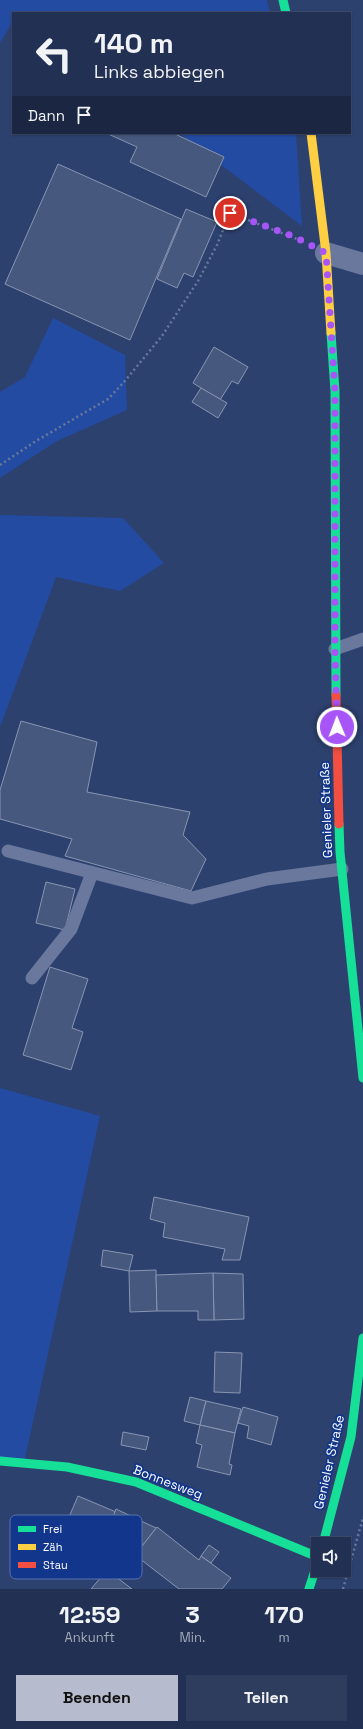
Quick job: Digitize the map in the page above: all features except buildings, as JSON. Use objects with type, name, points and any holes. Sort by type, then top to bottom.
[{"type":"street","points":[[283,0],[286,12]]},
{"type":"street","name":"Genieler Straße","points":[[311,134],[326,253],[335,391],[335,649],[342,869],[363,1078]]},
{"type":"street","points":[[326,253],[363,264]]},
{"type":"street","name":"Genieler Straße","points":[[325,1537],[351,1437],[363,1338]]},
{"type":"street","name":"Bonnesweg","points":[[0,1461],[67,1467],[136,1482],[311,1554]]},
{"type":"street","points":[[308,1589],[312,1577]]},
{"type":"lane","points":[[335,649],[363,639]]},
{"type":"lane","points":[[8,851],[192,898],[267,879],[342,869]]},
{"type":"lane","points":[[32,978],[71,929],[92,872]]},
{"type":"path","points":[[0,465],[36,441],[108,399],[124,382],[162,336],[198,281],[217,245],[230,213],[295,237],[326,253]]},
{"type":"path","points":[[351,1563],[363,1518]]},
{"type":"path","points":[[343,1589],[347,1577]]},
{"type":"shaded area","points":[[0,0],[267,0],[270,12],[19,11],[12,12],[12,23],[0,43]]},
{"type":"shaded area","points":[[180,134],[296,134],[302,226]]},
{"type":"shaded area","points":[[53,318],[125,355],[127,410],[57,441],[0,478],[0,392],[25,377]]},
{"type":"shaded area","points":[[0,515],[123,518],[164,563],[120,591],[56,577],[0,727]]},
{"type":"shaded area","points":[[0,1088],[100,1116],[24,1463],[0,1460]]},
{"type":"traffic: fast","points":[[283,0],[286,12]]},
{"type":"traffic: fast","points":[[331,333],[335,391],[336,695]]},
{"type":"traffic: fast","points":[[339,824],[340,852],[363,1078]]},
{"type":"traffic: fast","points":[[325,1537],[351,1437],[363,1338]]},
{"type":"traffic: fast","points":[[0,1461],[67,1467],[136,1482],[311,1554]]},
{"type":"traffic: fast","points":[[309,1589],[313,1577]]},
{"type":"traffic: slow","points":[[311,134],[326,253],[331,333]]},
{"type":"traffic: jam","points":[[336,695],[339,824]]},
{"type":"route","points":[[230,213],[295,237],[326,253],[335,391],[335,649],[337,727]]}]
